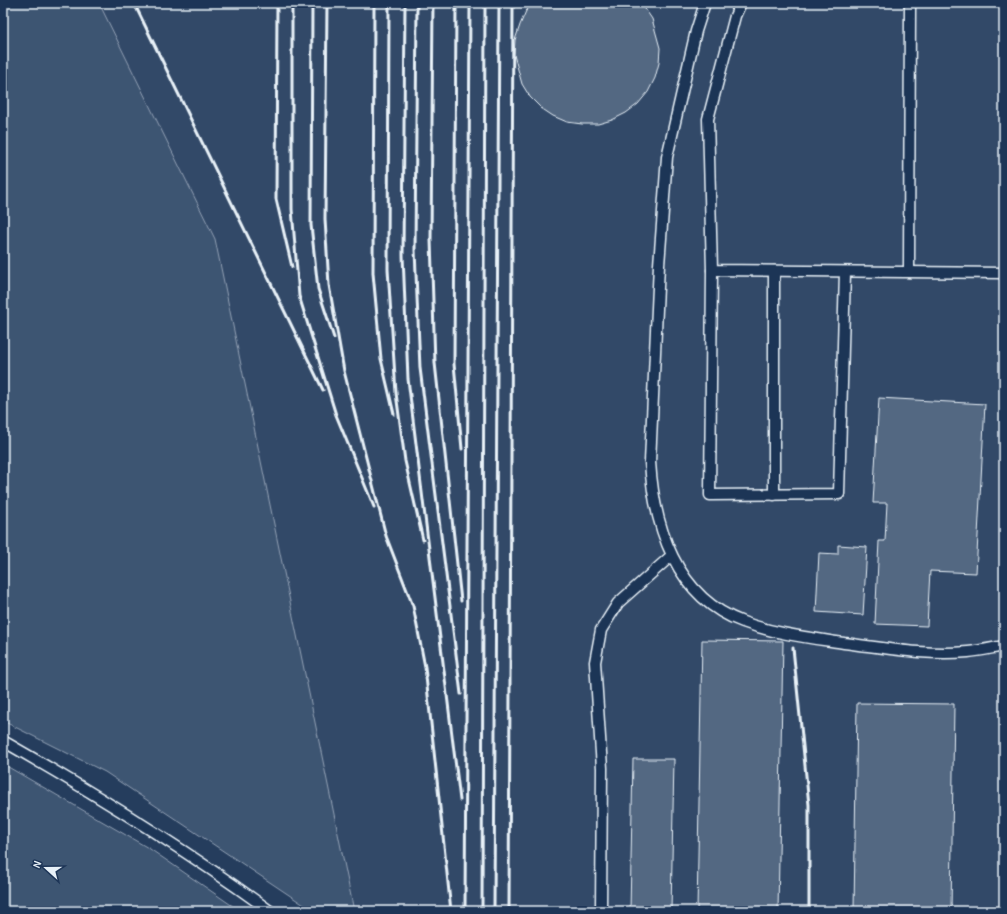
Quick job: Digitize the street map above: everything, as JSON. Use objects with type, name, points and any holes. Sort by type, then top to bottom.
[{"type":"lane","points":[[705,3],[696,31],[667,157],[659,265],[650,462],[652,493],[659,524],[671,556],[684,578],[699,594],[719,610],[743,622],[795,636],[905,651],[968,652],[1004,646]]},
{"type":"lane","points":[[741,3],[735,16],[708,119],[712,270],[710,495],[839,494],[845,272]]},
{"type":"lane","points":[[909,272],[910,3]]},
{"type":"lane","points":[[712,270],[1004,273]]},
{"type":"lane","points":[[774,271],[774,495]]},
{"type":"lane","points":[[601,911],[602,768],[595,662],[601,630],[618,603],[671,556]]},
{"type":"lane","points":[[3,741],[56,771],[155,833],[270,911]]},
{"type":"shaded area","points":[[3,3],[99,3],[215,239],[354,911],[313,911],[105,772],[3,721]]},
{"type":"shaded area","points":[[99,3],[1004,3],[1004,911],[350,911],[215,239]]},
{"type":"shaded area","points":[[3,764],[150,849],[240,911],[3,911]]},
{"type":"building","points":[[533,3],[641,3],[652,19],[660,48],[659,63],[655,78],[648,92],[638,104],[626,113],[612,120],[598,124],[567,122],[553,116],[541,108],[530,97],[522,84],[514,55],[515,40],[520,25],[526,11]]},
{"type":"building","points":[[879,398],[985,404],[976,573],[930,571],[927,626],[875,624],[879,541],[885,541],[887,503],[873,503]]},
{"type":"building","points":[[838,545],[867,547],[863,615],[816,612],[819,553],[838,554]]},
{"type":"building","points":[[702,640],[783,641],[778,911],[697,911]]},
{"type":"building","points":[[857,703],[954,704],[951,911],[854,911]]},
{"type":"building","points":[[633,759],[674,759],[671,911],[630,911]]},
{"type":"railway","points":[[134,3],[323,390]]},
{"type":"railway","points":[[277,3],[276,199],[292,267]]},
{"type":"railway","points":[[292,3],[292,209],[299,296],[336,415],[374,507]]},
{"type":"railway","points":[[312,3],[311,225],[318,289],[334,338]]},
{"type":"railway","points":[[327,3],[325,219],[329,285],[344,371],[386,536],[413,606],[425,667],[451,911]]},
{"type":"railway","points":[[374,3],[373,273],[381,359],[394,414]]},
{"type":"railway","points":[[389,3],[388,269],[396,393],[405,461],[423,540]]},
{"type":"railway","points":[[405,3],[403,255],[408,379],[460,800]]},
{"type":"railway","points":[[417,3],[415,250],[420,368],[461,694]]},
{"type":"railway","points":[[433,3],[431,240],[435,363],[461,601]]},
{"type":"railway","points":[[456,3],[454,364],[462,449]]},
{"type":"railway","points":[[465,911],[470,3]]},
{"type":"railway","points":[[482,911],[485,3]]},
{"type":"railway","points":[[494,911],[499,3]]},
{"type":"railway","points":[[509,911],[513,3]]},
{"type":"railway","points":[[793,648],[809,805],[809,911]]}]
